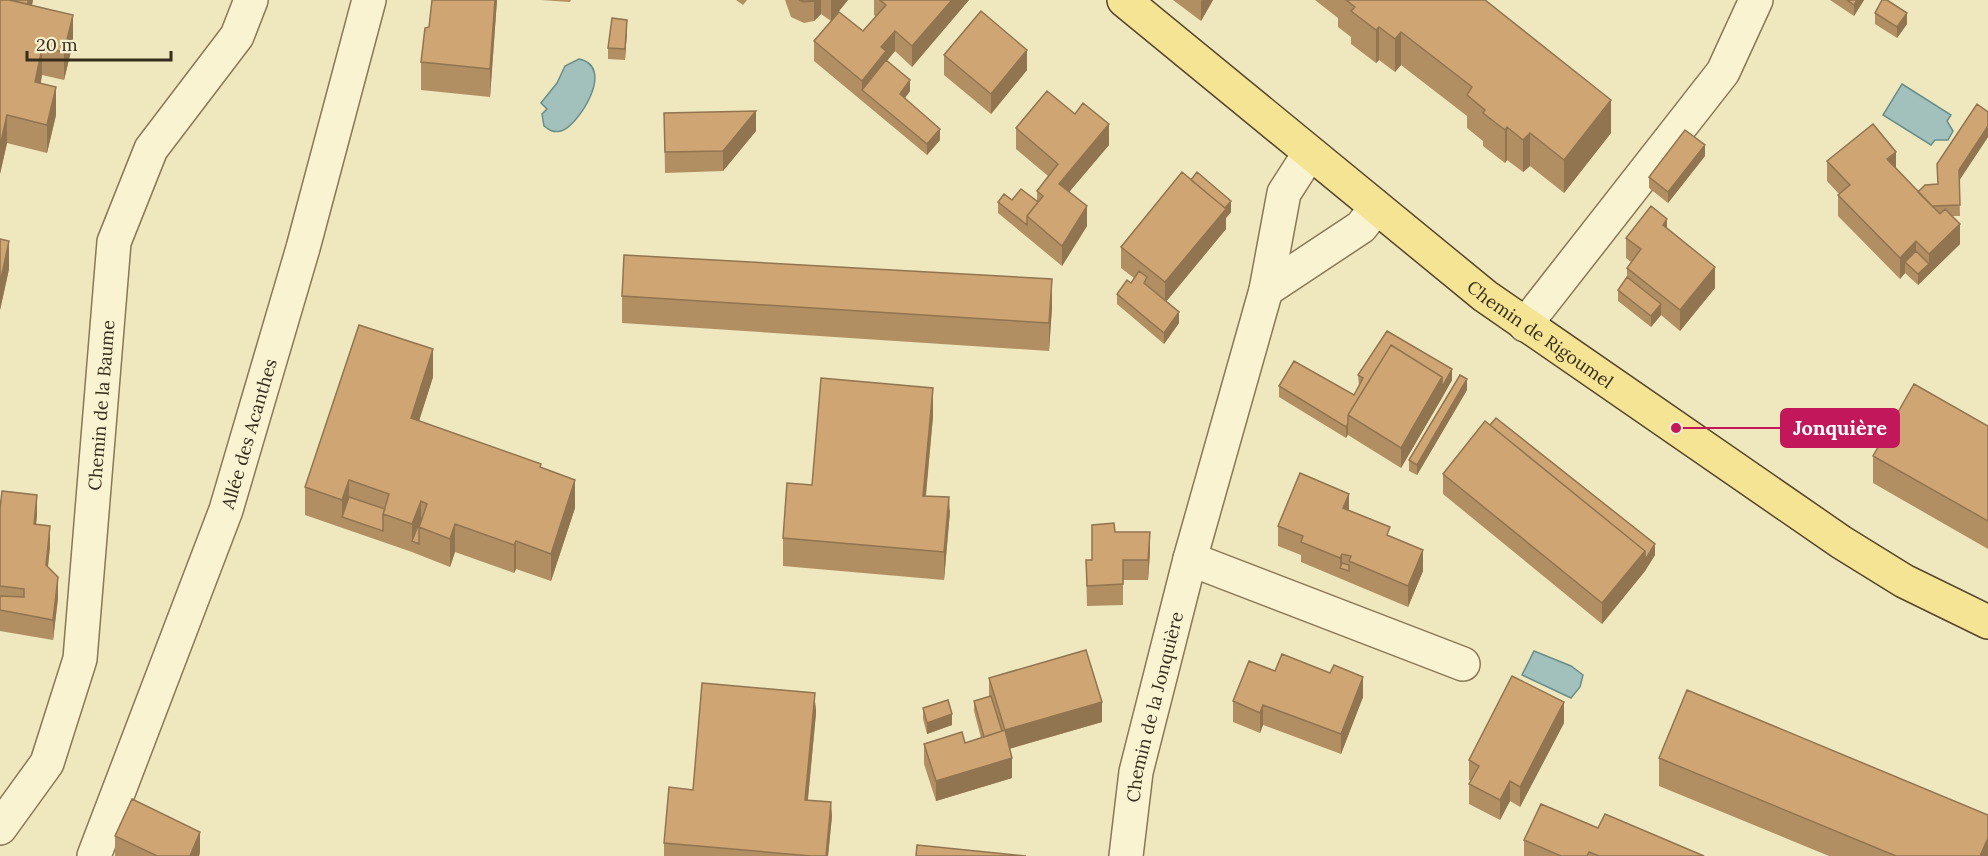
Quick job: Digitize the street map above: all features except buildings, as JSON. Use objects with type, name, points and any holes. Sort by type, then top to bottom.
[{"type":"main road","name":"Chemin de Rigoumel","points":[[1124,0],[1375,209],[1525,325],[1841,542],[1904,580],[1988,622]]},
{"type":"street","name":"Chemin de la Baume","points":[[0,828],[47,763],[80,659],[114,242],[151,150],[237,36],[251,0]]},
{"type":"street","name":"Allée des Acanthes","points":[[94,856],[226,510],[303,248],[369,0]]},
{"type":"street","points":[[1525,325],[1724,72],[1756,0]]},
{"type":"street","name":"Chemin de la Jonquière","points":[[1126,856],[1136,772],[1190,559],[1266,290],[1284,193],[1309,154]]},
{"type":"street","points":[[1266,290],[1361,227],[1375,209]]},
{"type":"street","points":[[1190,559],[1463,663]]},
{"type":"water","points":[[579,59],[590,64],[594,73],[594,84],[590,97],[584,109],[568,127],[561,131],[551,131],[544,126],[542,114],[547,109],[541,103],[557,83],[565,66]]},
{"type":"water","points":[[1902,84],[1951,115],[1947,121],[1953,131],[1948,140],[1935,140],[1931,145],[1883,115]]},
{"type":"water","points":[[1534,651],[1571,666],[1583,675],[1580,687],[1571,698],[1522,675]]},
{"type":"place","name":"Jonquière","points":[[1676,428]]}]
